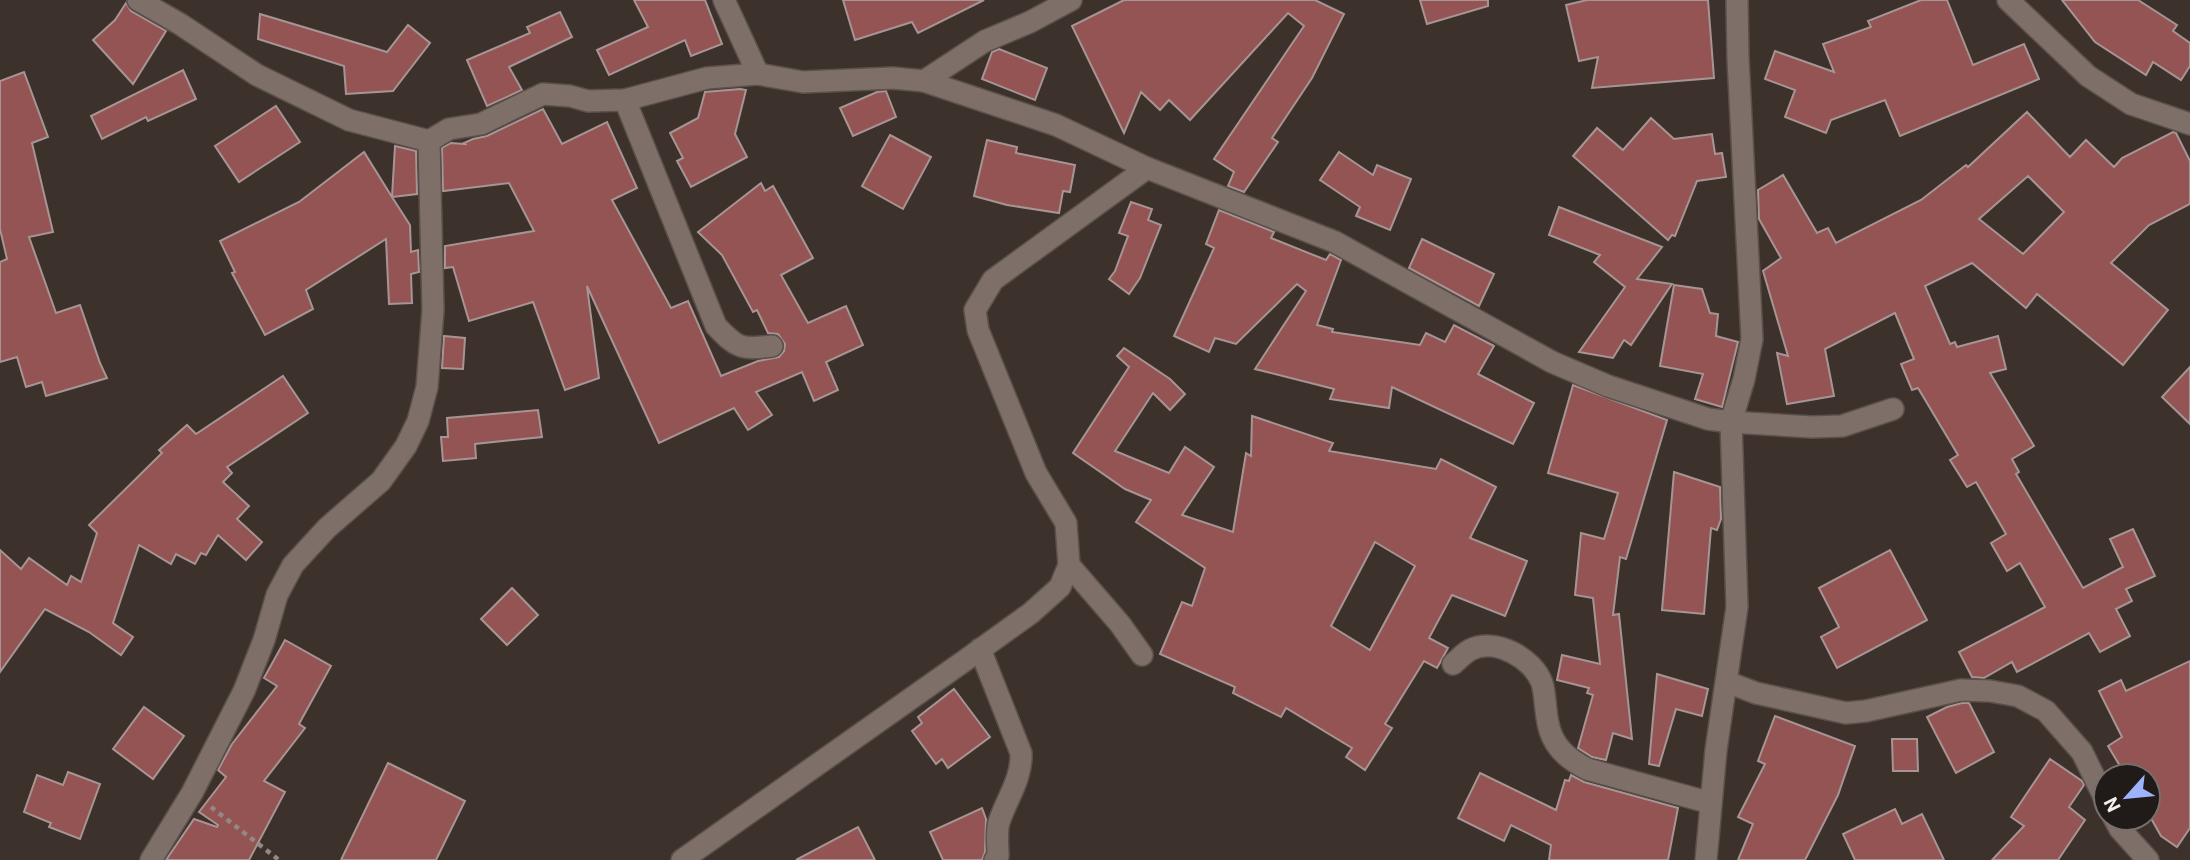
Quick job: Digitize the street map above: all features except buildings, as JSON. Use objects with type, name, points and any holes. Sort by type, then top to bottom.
[{"type":"street","points":[[138,0],[257,75],[349,120],[429,141],[449,129],[481,124],[543,94],[570,96],[588,101],[625,100],[708,78],[758,74],[803,82],[892,78],[924,81],[1056,125],[1147,168],[1335,242],[1552,362],[1608,386],[1708,419],[1731,422],[1842,426],[1893,409]]},
{"type":"street","points":[[724,0],[758,74]]},
{"type":"street","points":[[924,81],[985,41],[1030,22],[1071,0]]},
{"type":"street","points":[[1706,860],[1716,750],[1737,607],[1731,422],[1752,339],[1737,0]]},
{"type":"street","points":[[2008,0],[2088,76],[2131,104],[2190,124]]},
{"type":"street","points":[[625,100],[716,326],[731,342],[748,349],[772,346]]},
{"type":"street","points":[[150,860],[192,793],[244,691],[264,640],[277,595],[293,565],[327,528],[381,481],[406,446],[418,421],[427,387],[433,310],[429,141]]},
{"type":"street","points":[[682,860],[980,649],[1060,587],[1069,565],[1066,523],[1036,472],[978,330],[975,310],[993,280],[1147,168]]},
{"type":"street","points":[[1069,565],[1120,624],[1142,655]]},
{"type":"street","points":[[1453,664],[1470,650],[1495,647],[1511,651],[1533,668],[1542,683],[1551,734],[1560,749],[1573,761],[1587,769],[1711,803]]},
{"type":"street","points":[[980,649],[1021,753],[1018,779],[998,825],[998,856],[995,860]]},
{"type":"street","points":[[1727,682],[1756,693],[1846,713],[1961,690],[2018,696],[2046,711],[2082,752],[2092,772]]},
{"type":"street","points":[[2123,832],[2148,860]]},
{"type":"path","points":[[192,793],[279,860]]}]
